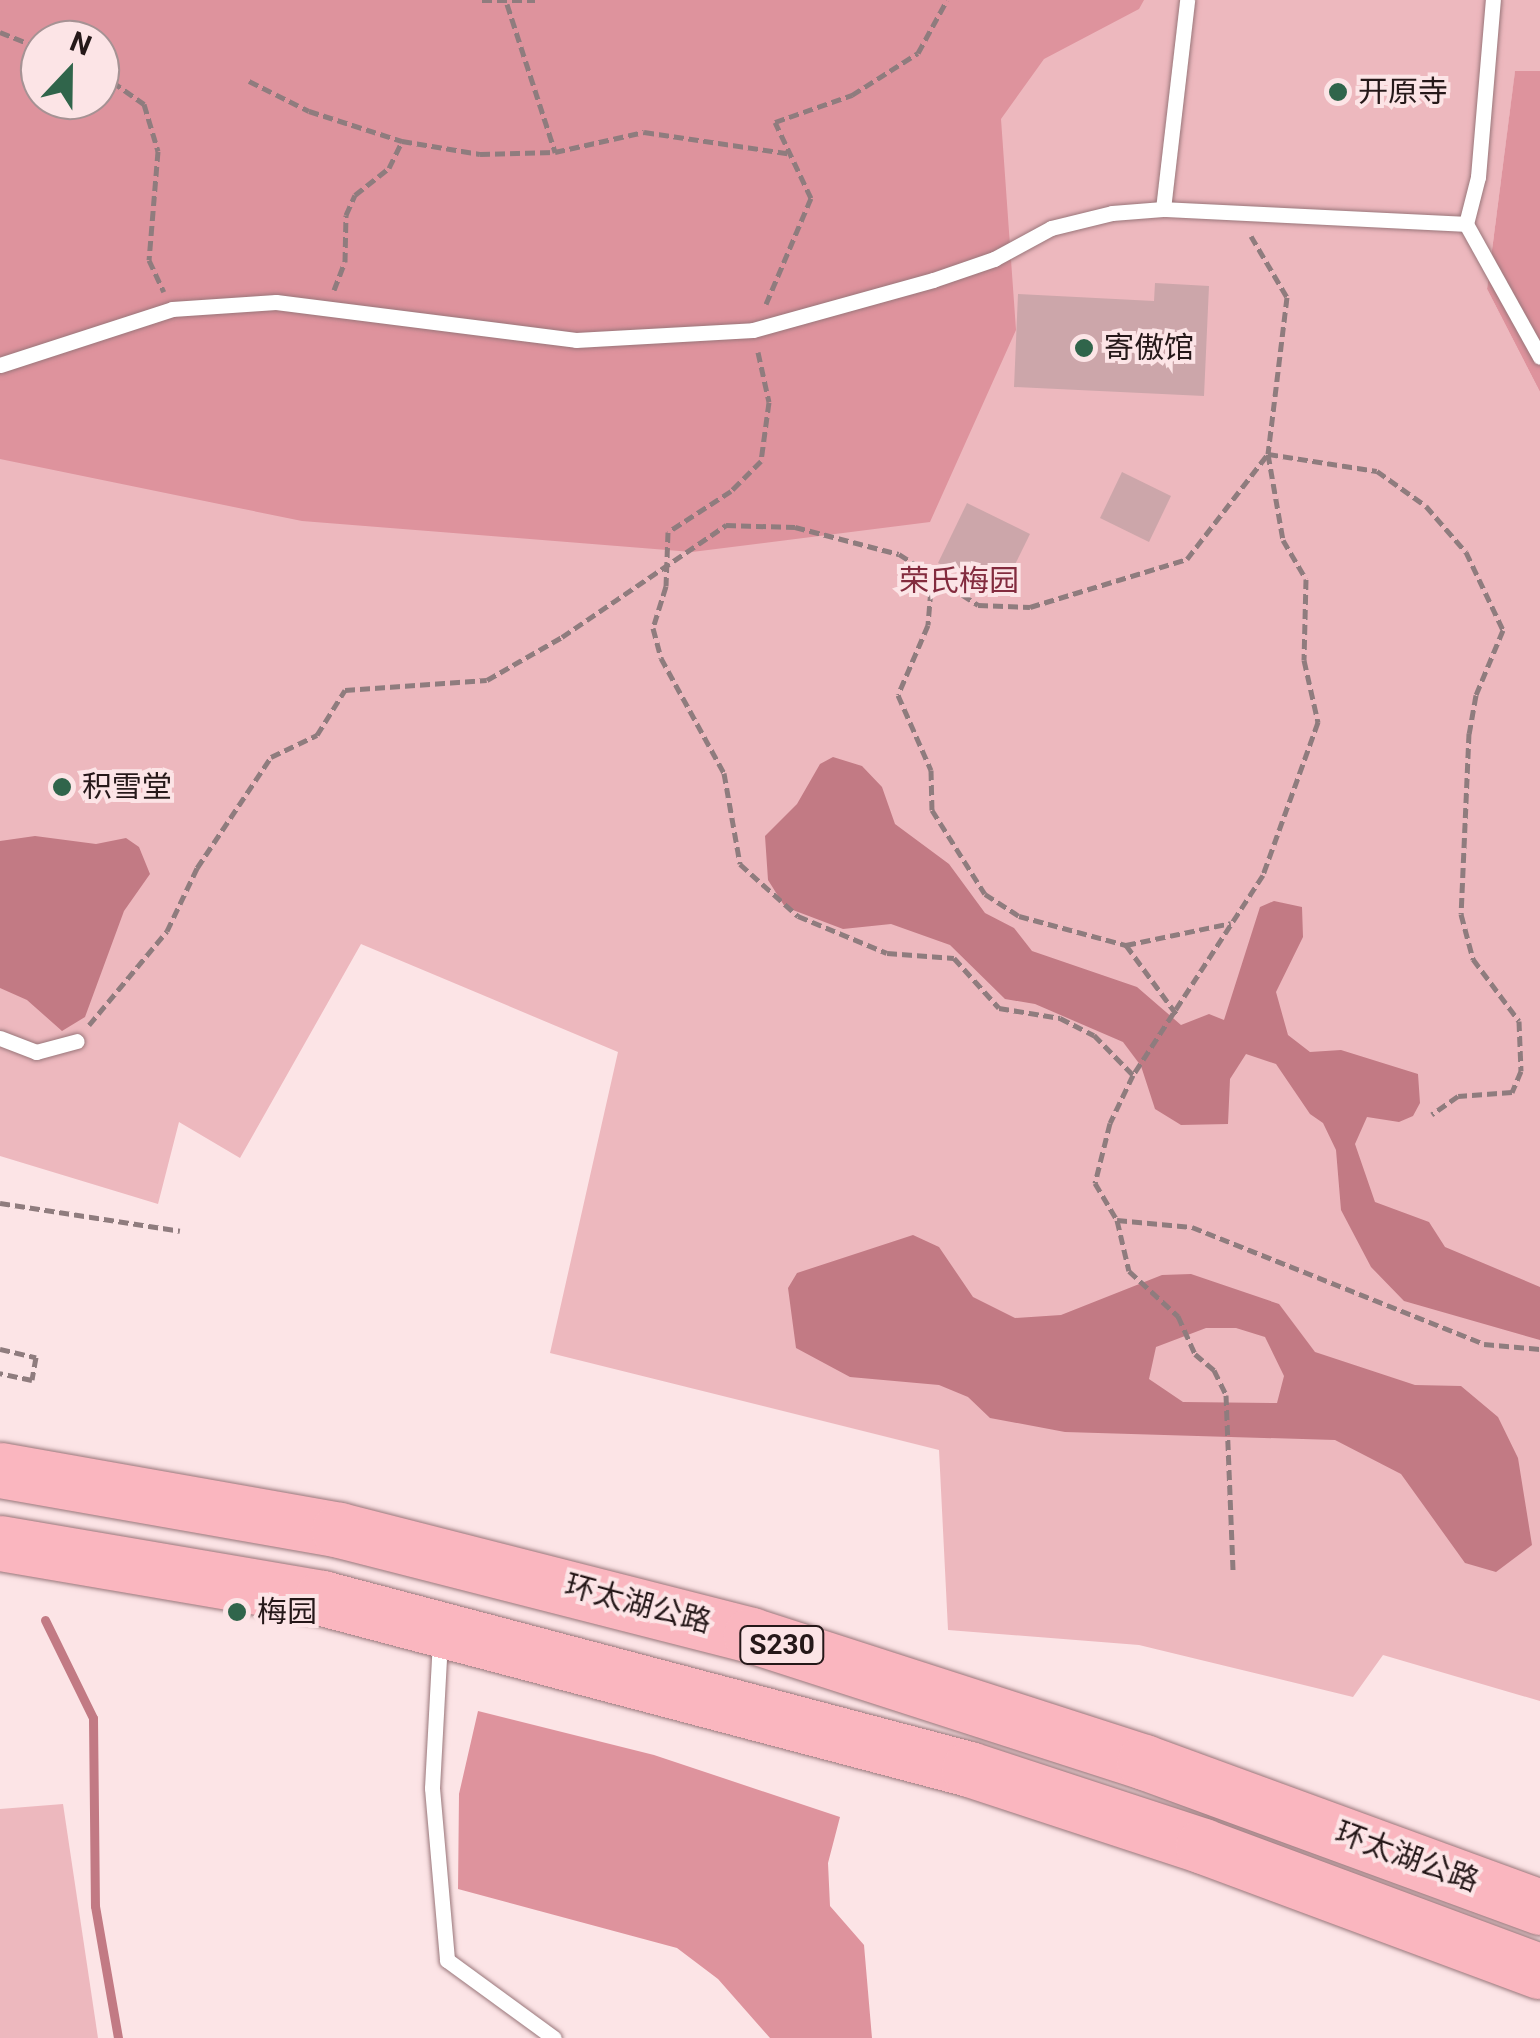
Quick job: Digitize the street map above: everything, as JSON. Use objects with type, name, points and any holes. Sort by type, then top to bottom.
[{"type":"highway","name":"环太湖公路","points":[[0,1470],[339,1530],[751,1636],[1144,1762],[1540,1907]]},
{"type":"highway","name":"环太湖公路","points":[[0,1543],[322,1598],[441,1626],[969,1769],[1203,1846],[1540,1971]]},
{"type":"lane","points":[[1163,209],[1187,0]]},
{"type":"lane","points":[[1493,0],[1478,177],[1466,224],[1540,357]]},
{"type":"lane","points":[[0,366],[172,309],[276,302],[576,340],[753,330],[964,269],[1051,228],[1163,209],[1466,224]]},
{"type":"lane","points":[[0,1038],[36,1052],[78,1040]]},
{"type":"lane","points":[[441,1626],[432,1788],[447,1960],[554,2038]]},
{"type":"path","points":[[482,0],[507,4],[535,0]]},
{"type":"path","points":[[947,0],[918,53],[852,95],[776,122],[811,198],[753,330],[769,402],[760,461],[731,491],[668,532],[662,564],[666,586],[653,628],[662,658],[724,773],[740,864],[798,916],[887,953],[954,958],[1000,1008],[1060,1018],[1094,1035],[1132,1075]]},
{"type":"path","points":[[507,4],[555,152]]},
{"type":"path","points":[[248,80],[309,111],[402,142],[480,154],[555,152],[644,132],[787,153]]},
{"type":"path","points":[[120,87],[144,104],[158,151],[149,260],[172,309]]},
{"type":"path","points":[[326,310],[345,262],[346,215],[356,195],[389,168],[402,142]]},
{"type":"path","points":[[1233,1571],[1226,1395],[1188,1339],[1178,1316],[1129,1271],[1118,1220],[1095,1183],[1110,1123],[1132,1075],[1177,1015],[1263,875],[1318,722],[1304,660],[1306,579],[1283,540],[1268,454],[1287,297],[1238,213]]},
{"type":"path","points":[[78,1040],[167,931],[196,868],[271,757],[317,735],[345,690],[487,680],[562,638],[662,564],[726,525],[795,526],[899,554],[978,605],[1030,607],[1187,559],[1268,454]]},
{"type":"path","points":[[1268,454],[1377,470],[1426,506],[1466,552],[1503,630],[1476,695],[1469,732],[1460,914],[1474,959],[1519,1021],[1521,1071],[1512,1092],[1458,1096],[1432,1114]]},
{"type":"path","points":[[932,576],[928,625],[898,695],[919,732],[931,770],[932,810],[946,842],[985,894],[1019,916],[1126,945],[1230,923]]},
{"type":"path","points":[[1126,945],[1177,1015]]},
{"type":"path","points":[[0,1203],[180,1231]]},
{"type":"path","points":[[1118,1220],[1192,1227],[1484,1344],[1540,1348]]},
{"type":"path","points":[[0,1349],[36,1357],[32,1380],[0,1373]]},
{"type":"green space","name":"荣氏梅园","points":[[0,0],[1540,0],[1540,71],[1515,72],[1487,289],[1540,392],[1540,1701],[1383,1655],[1353,1697],[1139,1645],[948,1630],[939,1450],[550,1353],[618,1052],[361,944],[240,1158],[179,1122],[158,1204],[0,1156]]},
{"type":"green space","points":[[63,1804],[98,2038],[0,2038],[0,1809]]},
{"type":"shaded area","points":[[0,0],[1144,0],[1139,9],[1044,59],[1001,119],[1016,330],[930,522],[692,552],[302,521],[0,459]]},
{"type":"shaded area","points":[[1515,71],[1540,71],[1540,392],[1487,289]]},
{"type":"shaded area","points":[[833,757],[862,766],[882,787],[895,824],[949,864],[985,913],[1014,928],[1032,951],[1137,987],[1181,1025],[1209,1014],[1224,1020],[1260,907],[1274,901],[1302,907],[1303,937],[1276,992],[1288,1035],[1310,1052],[1341,1050],[1418,1074],[1420,1103],[1413,1116],[1399,1122],[1367,1117],[1355,1144],[1375,1202],[1429,1222],[1445,1247],[1540,1287],[1540,1340],[1404,1301],[1371,1267],[1341,1210],[1336,1150],[1323,1123],[1310,1114],[1276,1064],[1246,1054],[1230,1079],[1228,1124],[1181,1125],[1155,1109],[1141,1066],[1123,1042],[1035,1004],[1005,999],[950,945],[891,924],[843,929],[785,907],[768,880],[765,836],[797,804],[820,764]]},
{"type":"shaded area","points":[[35,836],[96,844],[126,838],[139,847],[150,874],[124,911],[85,1017],[62,1031],[27,1000],[0,988],[0,841]]},
{"type":"shaded area","points":[[913,1235],[939,1247],[973,1297],[1015,1318],[1061,1315],[1162,1275],[1191,1274],[1279,1304],[1315,1352],[1415,1385],[1461,1386],[1498,1417],[1518,1458],[1532,1545],[1496,1572],[1465,1563],[1401,1474],[1335,1440],[1065,1432],[990,1418],[968,1397],[939,1385],[850,1377],[796,1348],[788,1288],[797,1273]],"holes":[[[1206,1328],[1236,1328],[1265,1337],[1284,1376],[1277,1403],[1183,1402],[1149,1379],[1156,1347]]]},
{"type":"shaded area","points":[[478,1711],[654,1755],[840,1817],[828,1863],[830,1906],[864,1945],[872,2038],[770,2038],[718,1979],[677,1948],[458,1889],[459,1794]]},
{"type":"building","points":[[1155,283],[1209,286],[1204,396],[1014,387],[1018,294],[1154,301]]},
{"type":"building","points":[[1122,472],[1171,496],[1149,542],[1100,518]]},
{"type":"building","points":[[967,503],[1030,534],[1001,593],[938,563]]},
{"type":"waterway","points":[[45,1620],[93,1718],[95,1906],[118,2038]]},
{"type":"place","name":"开原寺","points":[[1338,92]]},
{"type":"place","name":"寄傲馆","points":[[1084,348]]},
{"type":"place","name":"积雪堂","points":[[62,787]]},
{"type":"place","name":"梅园","points":[[237,1612]]}]
